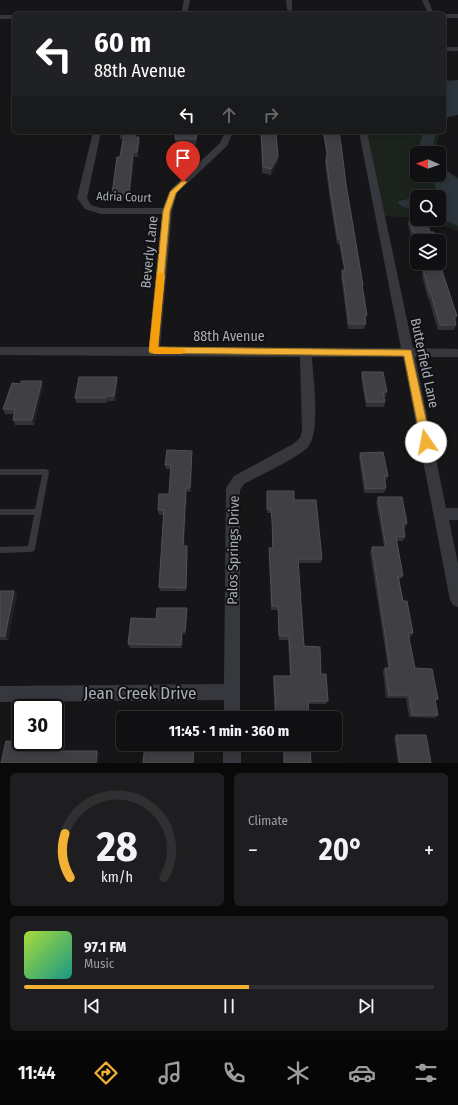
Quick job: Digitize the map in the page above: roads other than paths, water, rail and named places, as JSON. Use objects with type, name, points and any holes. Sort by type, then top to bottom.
[{"type":"street","points":[[184,12],[187,0]]},
{"type":"street","points":[[289,0],[290,10]]},
{"type":"street","points":[[425,0],[430,12]]},
{"type":"street","points":[[446,16],[458,16]]},
{"type":"street","points":[[0,17],[12,17]]},
{"type":"street","points":[[446,49],[458,49]]},
{"type":"street","name":"Adria Court","points":[[97,134],[82,198],[88,207],[102,211],[167,211]]},
{"type":"street","name":"Beverly Lane","points":[[154,351],[167,211],[173,192],[224,144],[228,134]]},
{"type":"street","name":"Butterfield Lane","points":[[364,134],[458,600]]},
{"type":"street","name":"88th Avenue","points":[[0,351],[458,353]]},
{"type":"street","name":"Palos Springs Drive","points":[[232,711],[233,492],[239,480],[305,443],[308,436],[309,427],[306,352]]},
{"type":"street","points":[[441,514],[458,514]]},
{"type":"street","name":"Jean Creek Drive","points":[[0,694],[232,692]]},
{"type":"street","points":[[232,751],[232,763]]},
{"type":"lane","points":[[0,472],[46,472],[31,550],[0,550]]},
{"type":"lane","points":[[0,512],[38,512]]}]
